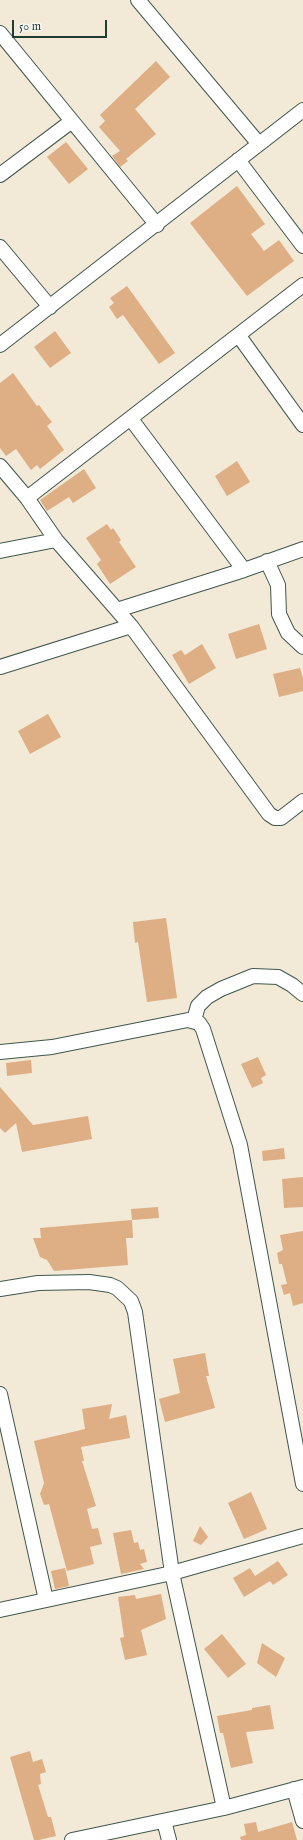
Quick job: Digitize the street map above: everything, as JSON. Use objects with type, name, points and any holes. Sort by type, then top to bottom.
[{"type":"street","points":[[138,0],[259,144]]},
{"type":"street","points":[[0,33],[157,225]]},
{"type":"street","points":[[0,345],[157,225],[303,110]]},
{"type":"street","points":[[0,175],[72,121]]},
{"type":"street","points":[[238,160],[303,246]]},
{"type":"street","points":[[0,247],[50,307]]},
{"type":"street","points":[[27,498],[239,336],[303,285]]},
{"type":"street","points":[[239,336],[303,425]]},
{"type":"street","points":[[131,419],[244,570]]},
{"type":"street","points":[[0,466],[27,498],[56,540],[131,626],[269,814],[275,818],[281,818],[303,801]]},
{"type":"street","points":[[0,551],[56,540]]},
{"type":"street","points":[[117,610],[244,570],[303,549]]},
{"type":"street","points":[[267,561],[278,585],[278,614],[288,633],[303,647]]},
{"type":"street","points":[[0,667],[131,626]]},
{"type":"street","points":[[194,1020],[198,1006],[207,997],[221,989],[253,976],[278,977],[292,985],[303,994]]},
{"type":"street","points":[[0,1052],[52,1048],[188,1020],[194,1020],[199,1023],[203,1029],[240,1145],[303,1484]]},
{"type":"street","points":[[0,1288],[38,1283],[89,1282],[110,1285],[117,1288],[131,1301],[135,1312],[172,1573],[224,1808]]},
{"type":"street","points":[[0,1394],[46,1600]]},
{"type":"street","points":[[0,1610],[172,1573],[303,1536]]},
{"type":"street","points":[[72,1840],[224,1808],[298,1788],[303,1821]]},
{"type":"street","points":[[164,1821],[169,1840]]},
{"type":"building","points":[[156,61],[170,77],[135,109],[156,134],[126,159],[128,161],[120,167],[112,156],[120,151],[99,127],[105,121],[100,115]]},
{"type":"building","points":[[66,142],[88,169],[69,184],[47,157]]},
{"type":"building","points":[[237,186],[265,224],[251,234],[264,251],[279,240],[294,261],[247,296],[190,223]]},
{"type":"building","points":[[127,286],[175,353],[159,364],[123,315],[117,319],[109,307],[114,303],[110,298]]},
{"type":"building","points":[[55,331],[71,353],[50,368],[34,347]]},
{"type":"building","points":[[13,373],[37,406],[39,405],[52,422],[47,426],[64,450],[40,469],[37,465],[31,470],[16,449],[6,456],[0,448],[0,383]]},
{"type":"building","points":[[237,461],[250,482],[227,496],[215,476]]},
{"type":"building","points":[[84,469],[96,488],[73,503],[69,497],[47,511],[40,500]]},
{"type":"building","points":[[107,524],[111,530],[113,528],[121,540],[119,542],[136,567],[110,584],[97,564],[101,560],[86,538]]},
{"type":"building","points":[[259,624],[267,649],[236,659],[228,634]]},
{"type":"building","points":[[202,644],[216,668],[189,684],[172,655],[181,650],[185,655]]},
{"type":"building","points":[[300,668],[303,678],[303,691],[279,697],[273,674]]},
{"type":"building","points":[[48,714],[61,737],[30,754],[18,731]]},
{"type":"building","points":[[166,918],[177,998],[147,1002],[138,942],[135,943],[133,922]]},
{"type":"building","points":[[258,1057],[266,1075],[261,1078],[263,1083],[252,1088],[241,1064]]},
{"type":"building","points":[[31,1060],[32,1073],[7,1076],[6,1063]]},
{"type":"building","points":[[0,1087],[33,1125],[88,1116],[92,1139],[22,1152],[16,1123],[5,1133],[0,1128]]},
{"type":"building","points":[[284,1148],[285,1159],[263,1161],[262,1151]]},
{"type":"building","points":[[303,1177],[303,1207],[284,1208],[282,1179]]},
{"type":"building","points":[[158,1207],[159,1218],[132,1220],[131,1209]]},
{"type":"building","points":[[132,1220],[133,1238],[126,1238],[128,1265],[54,1271],[47,1260],[40,1257],[33,1238],[41,1238],[40,1228]]},
{"type":"building","points":[[303,1231],[303,1303],[293,1306],[290,1293],[284,1295],[281,1285],[287,1284],[282,1264],[279,1264],[277,1253],[283,1250],[280,1235]]},
{"type":"building","points":[[205,1353],[209,1376],[206,1376],[215,1408],[165,1422],[159,1399],[180,1393],[173,1359]]},
{"type":"building","points":[[112,1404],[109,1419],[126,1415],[130,1438],[81,1447],[84,1461],[82,1461],[96,1506],[87,1509],[92,1529],[98,1528],[102,1544],[90,1547],[94,1564],[67,1571],[49,1504],[44,1505],[40,1494],[44,1483],[34,1441],[85,1429],[82,1409]]},
{"type":"building","points":[[251,1492],[267,1529],[244,1539],[228,1503]]},
{"type":"building","points":[[200,1526],[208,1537],[201,1545],[193,1541]]},
{"type":"building","points":[[131,1530],[134,1543],[138,1542],[140,1550],[144,1549],[147,1562],[140,1564],[144,1569],[121,1574],[113,1533]]},
{"type":"building","points":[[278,1561],[288,1575],[273,1585],[270,1581],[244,1597],[233,1578],[250,1568],[255,1576]]},
{"type":"building","points":[[65,1568],[69,1586],[55,1589],[51,1571]]},
{"type":"building","points":[[161,1594],[166,1619],[141,1630],[147,1655],[125,1660],[120,1638],[124,1637],[118,1597],[135,1595],[136,1599]]},
{"type":"building","points":[[222,1634],[246,1664],[228,1678],[204,1649]]},
{"type":"building","points":[[262,1643],[285,1658],[276,1677],[257,1663]]},
{"type":"building","points":[[270,1705],[274,1729],[246,1732],[253,1763],[231,1768],[223,1733],[220,1733],[217,1716],[252,1710],[252,1708]]},
{"type":"building","points":[[30,1751],[33,1762],[42,1759],[46,1772],[40,1774],[41,1784],[38,1785],[48,1817],[51,1817],[56,1836],[39,1840],[34,1840],[10,1757]]},
{"type":"building","points":[[256,1822],[258,1832],[292,1822],[297,1840],[241,1840],[240,1837],[246,1835],[244,1824]]}]
